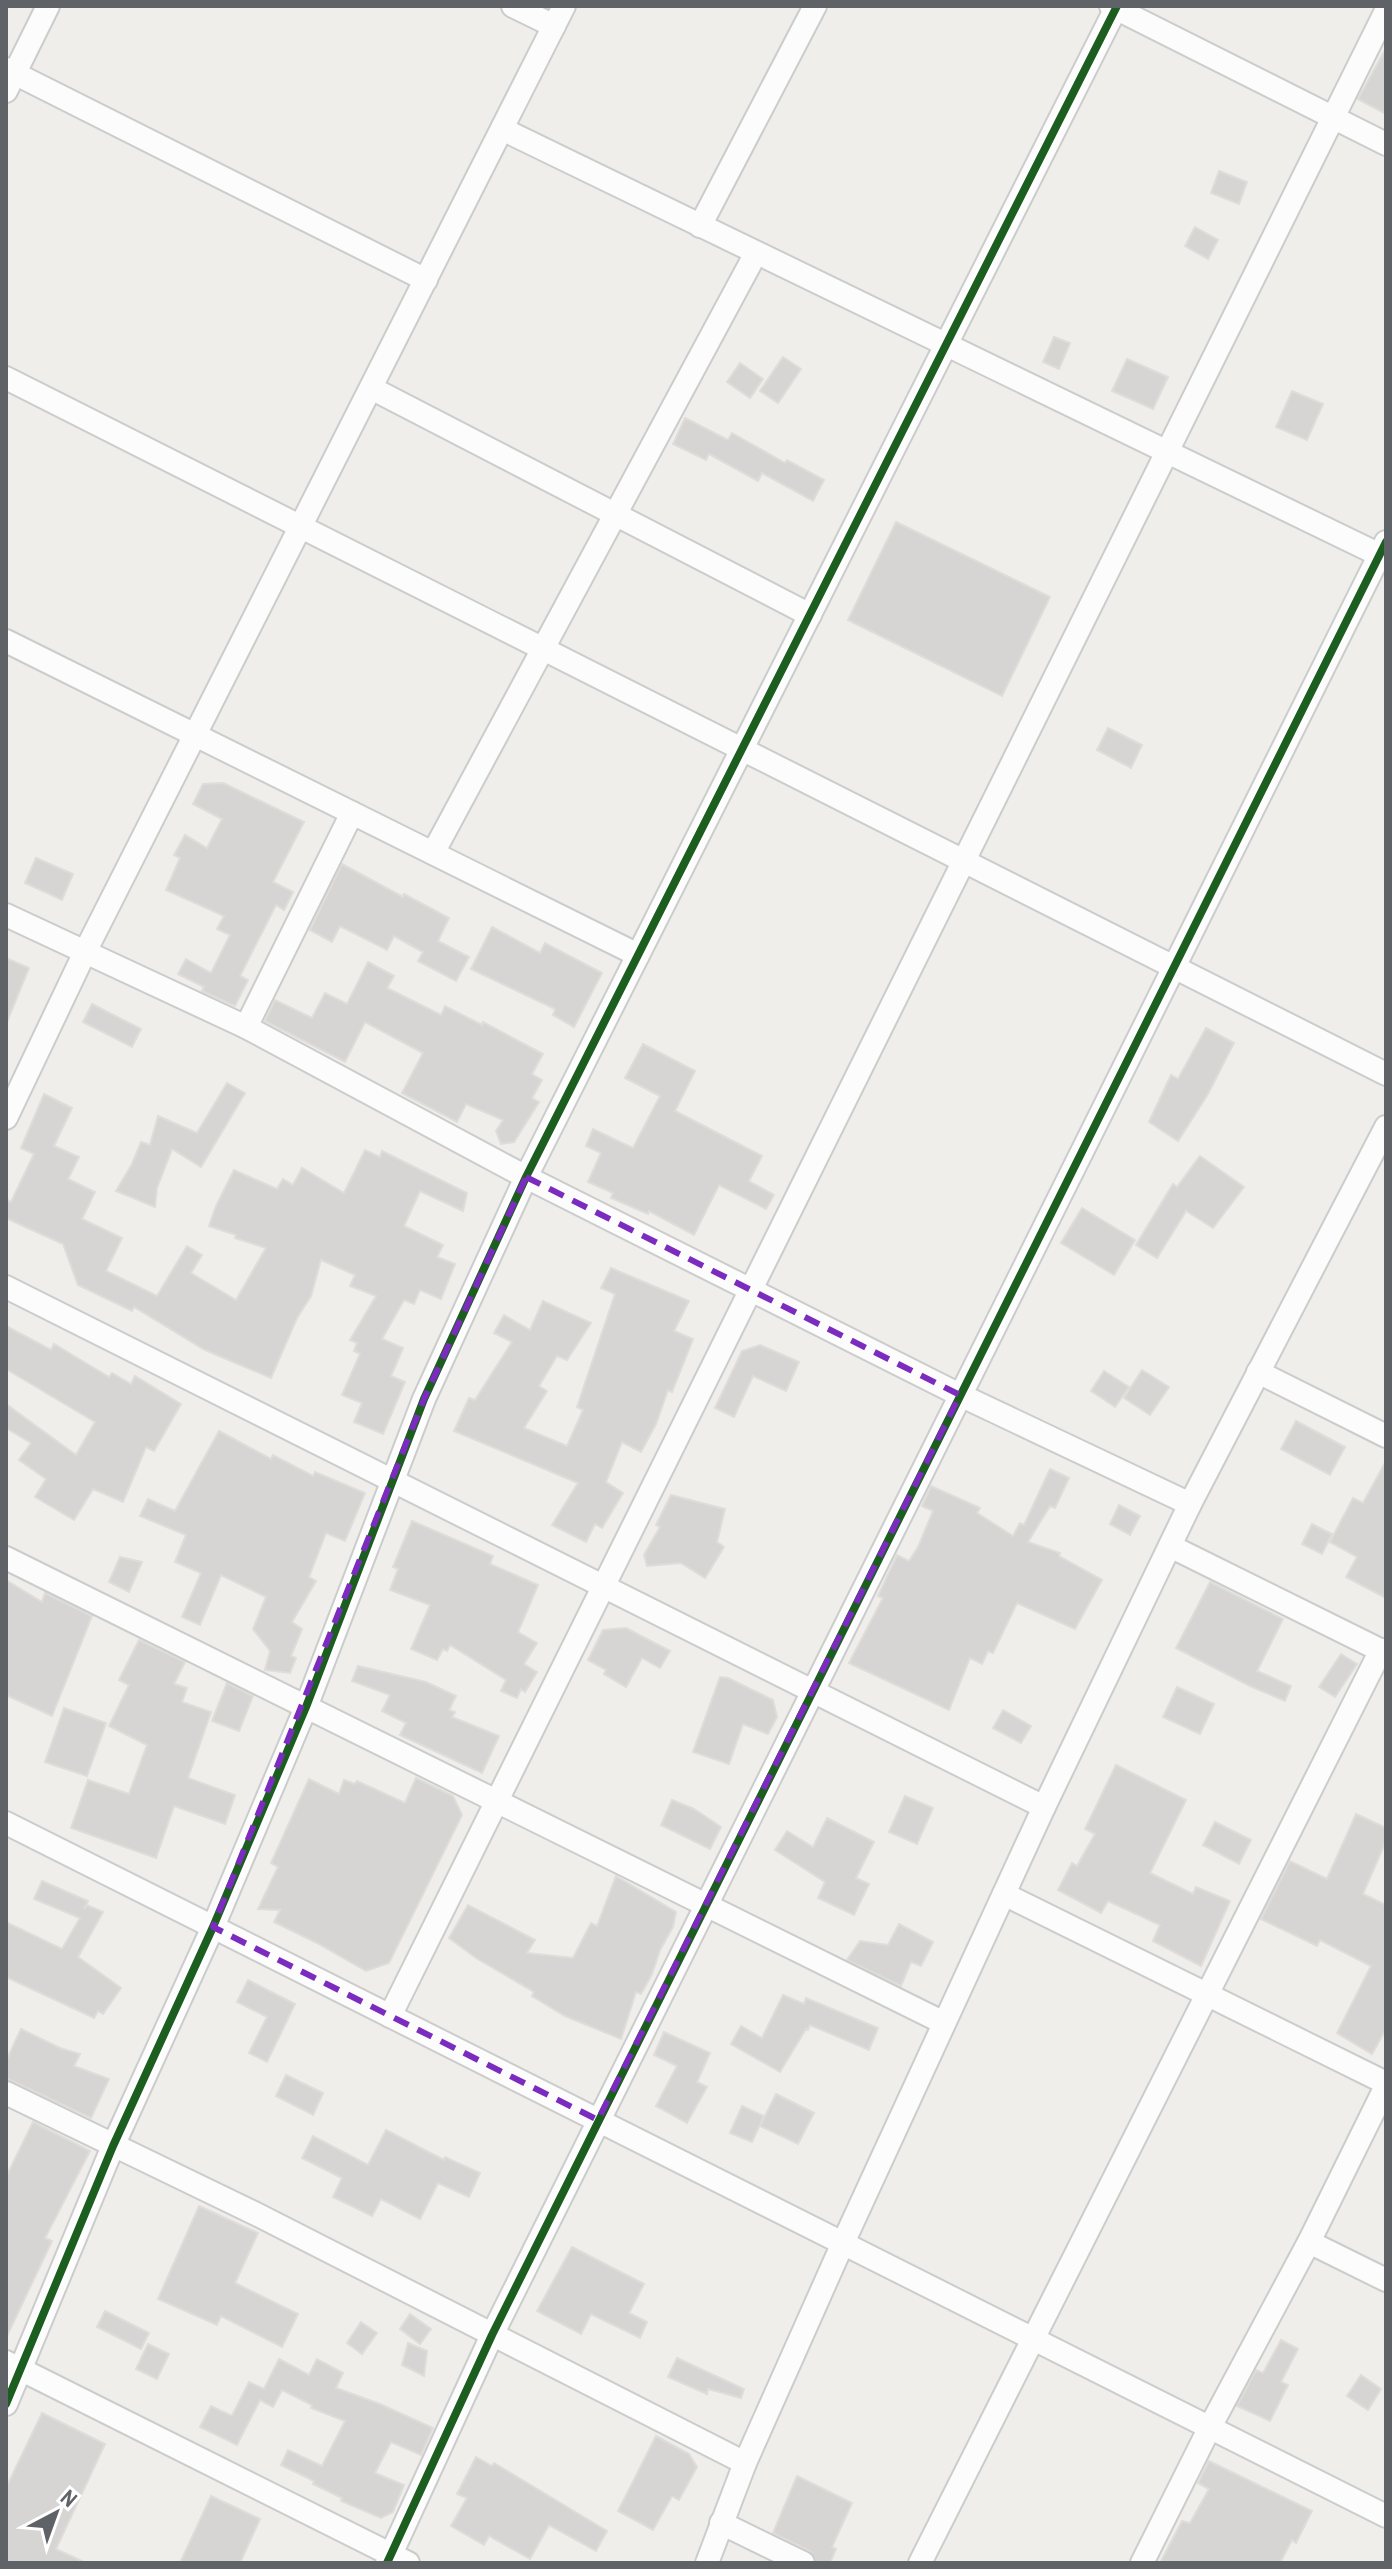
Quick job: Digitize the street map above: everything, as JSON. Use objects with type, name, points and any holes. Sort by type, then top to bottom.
[{"type":"street","points":[[48,6],[9,78],[426,280]]},
{"type":"street","points":[[6,1118],[86,950],[559,16],[513,6]]},
{"type":"street","points":[[700,226],[815,6]]},
{"type":"street","points":[[6,2404],[13,2365],[213,1927],[306,1707],[424,1399],[526,1177],[1115,7],[1386,144]]},
{"type":"street","points":[[390,2016],[1386,11]]},
{"type":"street","points":[[13,2365],[395,2560],[492,2335],[1384,552],[1167,452],[502,129]]},
{"type":"street","points":[[433,853],[756,253]]},
{"type":"street","points":[[6,378],[1386,1074]]},
{"type":"street","points":[[371,388],[810,615]]},
{"type":"street","points":[[6,641],[638,955]]},
{"type":"street","points":[[246,1027],[352,813]]},
{"type":"street","points":[[6,915],[246,1027],[526,1177],[960,1395],[1190,1504]]},
{"type":"street","points":[[707,2563],[745,2463],[843,2243],[1044,1807],[1190,1504],[1386,1127]]},
{"type":"street","points":[[6,1287],[1044,1807]]},
{"type":"street","points":[[1258,1372],[1386,1436]]},
{"type":"street","points":[[920,2563],[1207,1994],[1384,1652],[1170,1546]]},
{"type":"street","points":[[6,1558],[944,2023]]},
{"type":"street","points":[[6,1823],[1386,2516]]},
{"type":"street","points":[[1004,1894],[1386,2085],[1309,2242],[1210,2427],[1142,2563]]},
{"type":"street","points":[[6,2093],[254,2213],[745,2463]]},
{"type":"street","points":[[1309,2242],[1386,2280]]},
{"type":"street","points":[[721,2523],[803,2563]]},
{"type":"highlighted area","points":[[526,1177],[960,1395],[598,2120],[213,1927],[424,1399]]},
{"type":"building","points":[[1386,48],[1386,114],[1358,99]]},
{"type":"building","points":[[1219,171],[1247,182],[1239,204],[1211,193]]},
{"type":"building","points":[[1195,227],[1218,240],[1208,259],[1185,246]]},
{"type":"building","points":[[1054,337],[1070,343],[1059,369],[1043,362]]},
{"type":"building","points":[[783,357],[801,369],[778,403],[760,391]]},
{"type":"building","points":[[1127,359],[1168,377],[1153,409],[1112,391]]},
{"type":"building","points":[[740,363],[763,379],[750,398],[727,382]]},
{"type":"building","points":[[1292,391],[1323,404],[1307,440],[1276,427]]},
{"type":"building","points":[[685,418],[728,440],[732,433],[785,463],[787,460],[824,480],[813,501],[762,473],[758,481],[709,454],[706,460],[673,444]]},
{"type":"building","points":[[896,522],[1050,597],[1002,696],[848,620]]},
{"type":"building","points":[[1108,728],[1142,745],[1131,768],[1097,750]]},
{"type":"building","points":[[223,783],[304,822],[273,882],[293,892],[284,910],[276,905],[240,976],[248,980],[235,1006],[202,991],[204,987],[178,974],[186,959],[211,973],[230,935],[217,929],[224,916],[166,890],[180,858],[174,855],[185,835],[207,848],[222,819],[193,804],[203,784]]},
{"type":"building","points":[[36,858],[73,874],[62,900],[25,883]]},
{"type":"building","points":[[342,864],[449,918],[438,941],[469,957],[456,981],[418,961],[423,952],[394,936],[387,950],[340,926],[332,942],[310,930]]},
{"type":"building","points":[[492,927],[540,953],[545,943],[602,973],[574,1027],[553,1015],[555,1009],[471,969]]},
{"type":"building","points":[[6,958],[29,968],[7,1022],[6,1022]]},
{"type":"building","points":[[368,962],[394,976],[387,988],[441,1015],[445,1006],[482,1025],[483,1022],[543,1054],[532,1074],[542,1080],[532,1098],[539,1102],[514,1142],[501,1144],[496,1131],[503,1120],[466,1104],[457,1122],[402,1093],[423,1053],[365,1022],[345,1062],[265,1021],[275,1000],[312,1018],[325,993],[347,1004]]},
{"type":"building","points":[[92,1004],[141,1029],[132,1047],[83,1022]]},
{"type":"building","points":[[1206,1028],[1234,1043],[1208,1094],[1178,1141],[1149,1122],[1171,1075],[1178,1079]]},
{"type":"building","points":[[643,1044],[695,1071],[675,1111],[762,1156],[749,1181],[774,1195],[766,1209],[719,1185],[694,1235],[649,1211],[648,1214],[611,1198],[613,1193],[588,1182],[601,1153],[586,1146],[593,1129],[633,1148],[660,1096],[625,1078]]},
{"type":"building","points":[[227,1083],[245,1093],[201,1167],[172,1149],[157,1188],[155,1207],[116,1191],[141,1142],[150,1145],[158,1116],[197,1133]]},
{"type":"building","points":[[44,1094],[72,1108],[54,1146],[79,1157],[68,1179],[95,1192],[82,1219],[122,1238],[106,1271],[157,1296],[187,1246],[202,1255],[191,1273],[236,1300],[266,1248],[209,1226],[234,1170],[277,1189],[283,1179],[293,1185],[302,1168],[344,1193],[365,1150],[380,1157],[382,1151],[467,1193],[463,1211],[420,1191],[404,1226],[443,1245],[437,1257],[455,1264],[441,1299],[420,1290],[414,1304],[404,1300],[382,1339],[403,1348],[391,1376],[405,1382],[383,1434],[354,1422],[362,1403],[342,1395],[360,1354],[354,1351],[357,1343],[350,1340],[376,1296],[350,1286],[355,1275],[321,1260],[311,1296],[297,1318],[271,1378],[205,1350],[134,1307],[132,1311],[78,1285],[63,1244],[6,1218],[6,1199],[11,1202],[34,1154],[21,1148]]},
{"type":"building","points":[[1200,1156],[1244,1187],[1213,1228],[1186,1211],[1157,1258],[1136,1245],[1173,1184],[1177,1187]]},
{"type":"building","points":[[1082,1208],[1135,1240],[1114,1275],[1061,1243]]},
{"type":"building","points":[[611,1268],[689,1301],[674,1331],[693,1339],[672,1392],[668,1390],[656,1424],[641,1452],[622,1442],[606,1482],[623,1493],[602,1528],[595,1524],[586,1542],[552,1525],[578,1483],[454,1431],[469,1398],[475,1400],[512,1342],[494,1333],[504,1315],[530,1330],[543,1301],[591,1323],[567,1360],[557,1356],[539,1386],[547,1391],[524,1428],[567,1446],[583,1410],[577,1407],[615,1294],[601,1288]]},
{"type":"building","points":[[6,1326],[51,1350],[54,1344],[109,1377],[112,1373],[131,1384],[135,1376],[181,1404],[154,1451],[146,1447],[123,1502],[93,1489],[74,1520],[35,1497],[46,1479],[19,1460],[31,1443],[6,1428],[6,1404],[76,1455],[95,1422],[6,1369]]},
{"type":"building","points":[[760,1345],[799,1362],[786,1391],[753,1376],[734,1417],[715,1408],[742,1351]]},
{"type":"building","points":[[1142,1370],[1169,1387],[1150,1415],[1124,1398]]},
{"type":"building","points":[[1104,1371],[1129,1387],[1115,1407],[1091,1391]]},
{"type":"building","points":[[1296,1421],[1345,1447],[1330,1475],[1281,1449]]},
{"type":"building","points":[[219,1431],[271,1459],[273,1455],[313,1476],[315,1472],[365,1493],[345,1541],[326,1533],[309,1577],[316,1581],[292,1622],[302,1629],[291,1656],[296,1658],[290,1673],[265,1670],[270,1651],[253,1629],[266,1597],[221,1575],[200,1625],[182,1617],[201,1573],[175,1562],[186,1535],[140,1516],[148,1499],[175,1511]]},
{"type":"building","points":[[1386,1461],[1386,1598],[1346,1577],[1357,1557],[1330,1542],[1353,1498],[1363,1503]]},
{"type":"building","points":[[1050,1469],[1069,1478],[1055,1508],[1050,1506],[1028,1542],[1060,1553],[1059,1556],[1102,1580],[1075,1629],[1017,1603],[993,1653],[988,1651],[982,1664],[970,1658],[949,1710],[849,1663],[883,1598],[878,1596],[897,1555],[909,1561],[918,1547],[933,1511],[922,1506],[931,1486],[980,1508],[977,1513],[1013,1536],[1020,1523],[1024,1525]]},
{"type":"building","points":[[671,1495],[725,1509],[717,1542],[724,1547],[705,1578],[681,1563],[647,1566],[644,1555],[660,1527],[656,1525]]},
{"type":"building","points":[[1119,1505],[1140,1516],[1130,1535],[1110,1524]]},
{"type":"building","points":[[412,1521],[493,1556],[490,1564],[538,1585],[518,1632],[537,1643],[524,1664],[537,1672],[525,1692],[521,1689],[517,1698],[501,1691],[506,1680],[450,1645],[447,1651],[443,1649],[437,1660],[411,1649],[430,1605],[390,1590],[398,1569],[393,1567]]},
{"type":"building","points":[[1312,1524],[1332,1534],[1322,1554],[1302,1544]]},
{"type":"building","points":[[120,1557],[142,1562],[129,1592],[109,1582]]},
{"type":"building","points":[[6,1580],[42,1602],[45,1593],[92,1616],[52,1716],[6,1695]]},
{"type":"building","points":[[1210,1582],[1283,1619],[1257,1671],[1291,1686],[1285,1701],[1176,1648]]},
{"type":"building","points":[[626,1628],[670,1651],[660,1668],[642,1658],[626,1687],[588,1660],[603,1630]]},
{"type":"building","points":[[139,1640],[185,1662],[174,1684],[187,1688],[182,1702],[211,1712],[188,1778],[235,1795],[225,1824],[174,1806],[156,1858],[71,1828],[88,1780],[129,1794],[147,1745],[109,1726],[129,1685],[119,1680]]},
{"type":"building","points":[[1341,1654],[1357,1664],[1335,1697],[1319,1687]]},
{"type":"building","points":[[358,1666],[426,1682],[456,1696],[449,1710],[455,1712],[452,1717],[499,1736],[482,1773],[400,1735],[406,1723],[382,1711],[390,1695],[352,1681]]},
{"type":"building","points":[[720,1677],[773,1700],[777,1717],[768,1734],[743,1724],[729,1764],[693,1752]]},
{"type":"building","points":[[227,1683],[253,1696],[239,1731],[212,1721]]},
{"type":"building","points":[[1177,1687],[1214,1704],[1200,1734],[1163,1717]]},
{"type":"building","points":[[64,1708],[106,1723],[87,1776],[45,1762]]},
{"type":"building","points":[[1003,1710],[1031,1726],[1021,1743],[993,1728]]},
{"type":"building","points":[[1116,1765],[1186,1800],[1150,1873],[1193,1894],[1196,1887],[1230,1901],[1201,1966],[1153,1941],[1160,1925],[1108,1901],[1101,1913],[1058,1890],[1072,1863],[1077,1866],[1095,1834],[1085,1829]]},
{"type":"building","points":[[416,1778],[453,1796],[462,1815],[389,1963],[366,1971],[274,1922],[280,1910],[258,1909],[278,1867],[271,1863],[309,1779],[339,1794],[344,1780],[355,1784],[357,1781],[405,1803]]},
{"type":"building","points":[[905,1796],[933,1808],[917,1844],[889,1832]]},
{"type":"building","points":[[672,1800],[694,1809],[721,1827],[710,1849],[661,1825]]},
{"type":"building","points":[[1356,1814],[1386,1828],[1386,1841],[1363,1894],[1386,1905],[1386,2029],[1372,2054],[1337,2033],[1371,1966],[1320,1940],[1317,1946],[1261,1919],[1290,1861],[1327,1879]]},
{"type":"building","points":[[827,1818],[874,1842],[856,1878],[869,1884],[854,1915],[818,1898],[825,1882],[775,1850],[787,1831],[813,1847]]},
{"type":"building","points":[[1215,1822],[1251,1840],[1239,1864],[1203,1845]]},
{"type":"building","points":[[616,1876],[676,1912],[673,1927],[660,1950],[652,1974],[641,1994],[636,1992],[621,2039],[565,2016],[532,1996],[534,1992],[476,1958],[449,1938],[468,1905],[535,1940],[527,1953],[573,1958],[591,1923],[597,1926]]},
{"type":"building","points":[[42,1881],[88,1901],[84,1909],[87,1905],[103,1912],[78,1957],[121,1988],[103,2014],[98,2011],[94,2018],[6,1977],[6,1922],[62,1949],[80,1918],[34,1899]]},
{"type":"building","points":[[899,1924],[933,1942],[921,1966],[911,1962],[901,1986],[847,1960],[860,1941],[888,1945]]},
{"type":"building","points":[[248,1980],[295,2004],[267,2062],[249,2053],[267,2017],[237,2002]]},
{"type":"building","points":[[783,1995],[804,2004],[806,1998],[878,2028],[869,2050],[810,2025],[780,2072],[731,2044],[741,2026],[762,2038]]},
{"type":"building","points":[[21,2029],[80,2054],[74,2066],[109,2079],[91,2118],[6,2078],[6,2061]]},
{"type":"building","points":[[664,2032],[710,2053],[697,2082],[707,2087],[687,2123],[656,2106],[677,2066],[654,2055]]},
{"type":"building","points":[[286,2075],[323,2093],[313,2115],[276,2096]]},
{"type":"building","points":[[776,2094],[814,2113],[798,2144],[760,2126]]},
{"type":"building","points":[[742,2106],[764,2116],[752,2142],[730,2133]]},
{"type":"building","points":[[33,2122],[90,2151],[45,2238],[52,2241],[6,2338],[6,2177]]},
{"type":"building","points":[[386,2130],[444,2160],[445,2157],[480,2173],[469,2197],[438,2183],[420,2219],[381,2199],[372,2216],[333,2197],[342,2178],[302,2158],[313,2136],[368,2165]]},
{"type":"building","points":[[199,2206],[258,2233],[235,2283],[298,2314],[282,2347],[221,2316],[217,2325],[158,2299]]},
{"type":"building","points":[[572,2247],[644,2284],[629,2313],[647,2322],[640,2338],[591,2314],[581,2334],[537,2311]]},
{"type":"building","points":[[105,2311],[149,2333],[141,2349],[97,2327]]},
{"type":"building","points":[[410,2314],[431,2329],[420,2344],[400,2329]]},
{"type":"building","points":[[361,2322],[377,2333],[362,2354],[347,2343]]},
{"type":"building","points":[[1281,2340],[1298,2349],[1281,2382],[1288,2385],[1270,2421],[1237,2406],[1256,2370],[1263,2373]]},
{"type":"building","points":[[408,2343],[427,2351],[424,2376],[402,2365]]},
{"type":"building","points":[[148,2344],[169,2354],[157,2379],[136,2369]]},
{"type":"building","points":[[677,2358],[744,2389],[741,2398],[708,2389],[707,2394],[668,2377]]},
{"type":"building","points":[[279,2359],[309,2375],[317,2359],[343,2373],[336,2388],[433,2428],[421,2455],[391,2442],[375,2473],[404,2485],[393,2512],[381,2518],[341,2501],[342,2498],[313,2484],[314,2481],[281,2465],[288,2450],[322,2466],[345,2421],[311,2408],[312,2405],[282,2390],[273,2407],[260,2400],[237,2445],[200,2427],[211,2406],[232,2416],[249,2382],[264,2389]]},
{"type":"building","points":[[1361,2375],[1381,2389],[1368,2410],[1347,2396]]},
{"type":"building","points":[[42,2413],[105,2444],[56,2549],[86,2563],[6,2563],[6,2488]]},
{"type":"building","points":[[656,2436],[689,2454],[697,2467],[679,2500],[672,2496],[653,2530],[618,2511]]},
{"type":"building","points":[[476,2457],[492,2466],[494,2463],[607,2531],[596,2551],[549,2525],[530,2559],[489,2536],[484,2545],[451,2526],[467,2498],[457,2494]]},
{"type":"building","points":[[1209,2461],[1312,2511],[1296,2543],[1292,2540],[1280,2563],[1160,2563],[1182,2521],[1190,2523],[1209,2489],[1198,2483]]},
{"type":"building","points":[[797,2476],[852,2503],[832,2547],[836,2549],[830,2563],[817,2563],[810,2551],[773,2533]]},
{"type":"building","points":[[211,2496],[260,2519],[240,2563],[180,2563]]},
{"type":"cycle path","points":[[6,2404],[113,2146],[213,1927],[306,1707],[424,1399],[526,1177],[1117,6]]},
{"type":"cycle path","points":[[387,2563],[492,2335],[1386,542]]}]
